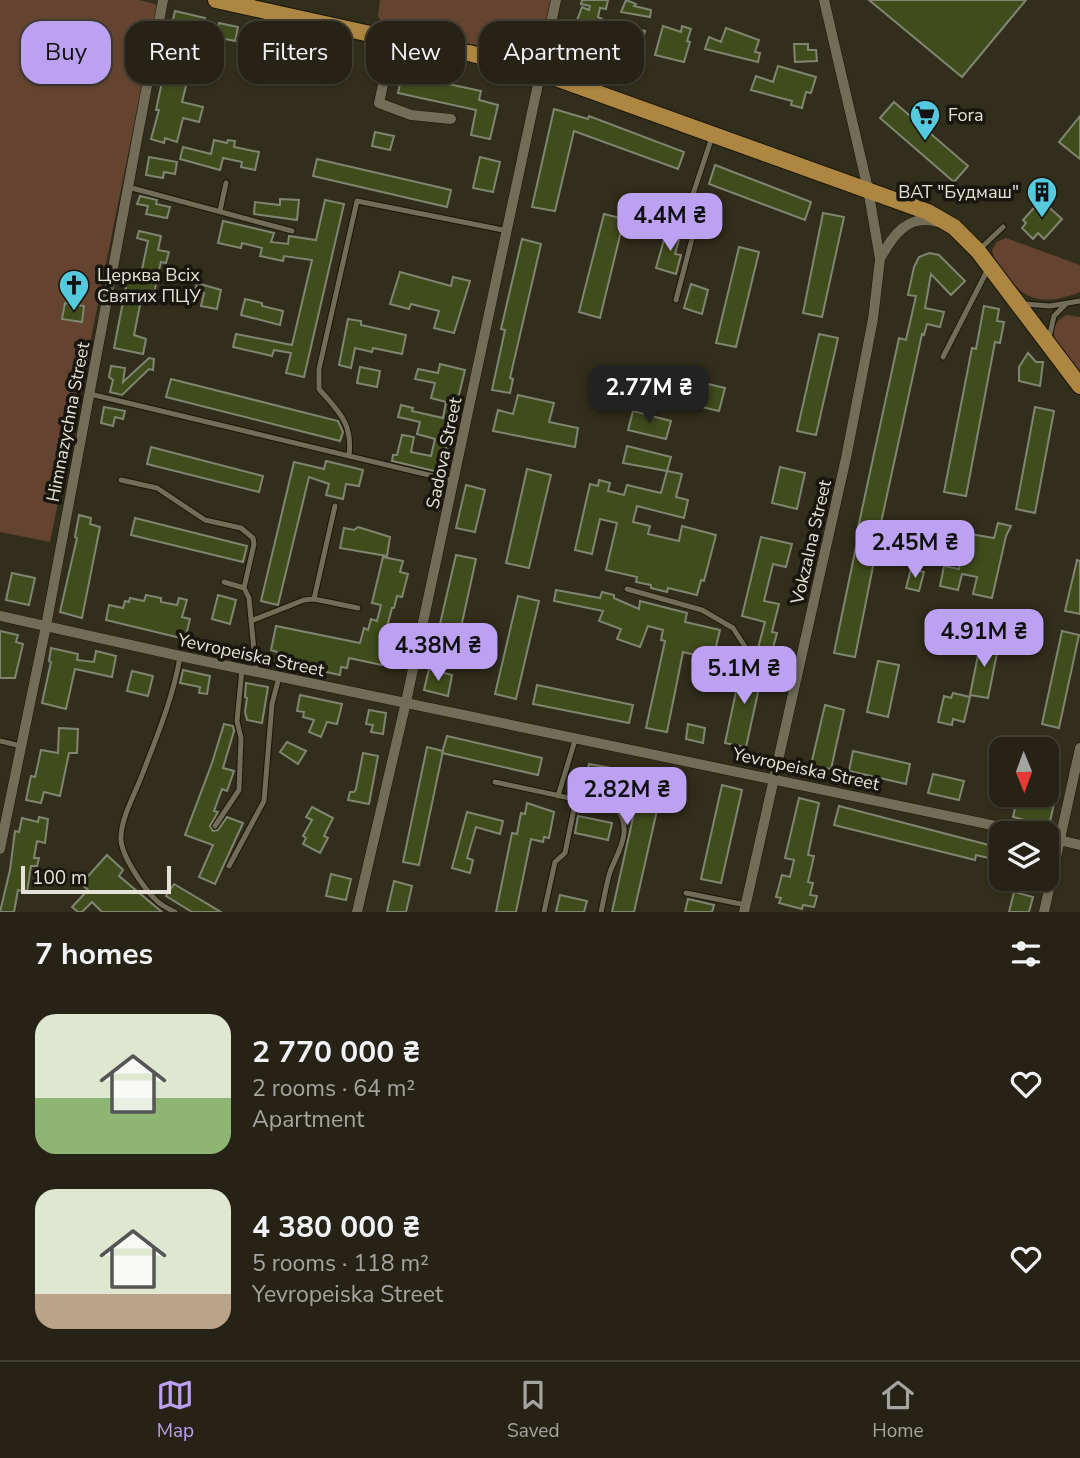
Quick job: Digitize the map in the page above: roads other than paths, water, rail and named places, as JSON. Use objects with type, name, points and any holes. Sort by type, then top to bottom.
[{"type":"main road","points":[[216,0],[366,33]]},
{"type":"main road","points":[[573,84],[868,189],[928,212],[954,227],[978,251],[1080,386]]},
{"type":"street","name":"Himnazychna Street","points":[[0,849],[46,626],[163,0]]},
{"type":"street","name":"Sadova Street","points":[[551,21],[556,0]]},
{"type":"street","name":"Vokzalna Street","points":[[745,909],[846,458],[873,319],[880,259],[868,189],[824,0]]},
{"type":"street","points":[[383,84],[379,103],[411,115],[452,119]]},
{"type":"street","name":"Sadova Street","points":[[357,912],[454,481],[537,84]]},
{"type":"street","name":"Vokzalna Street","points":[[880,259],[892,236],[903,226],[932,220],[954,227]]},
{"type":"street","name":"Yevropeiska Street","points":[[0,616],[279,677],[989,824]]},
{"type":"street","points":[[1080,748],[1059,839],[1080,845]]},
{"type":"street","points":[[1044,912],[1048,891]]},
{"type":"lane","points":[[676,300],[694,230],[688,209],[713,134]]},
{"type":"lane","points":[[220,211],[226,183]]},
{"type":"lane","points":[[128,187],[292,231]]},
{"type":"lane","points":[[349,456],[351,442],[345,419],[319,389],[319,369],[357,201],[508,231]]},
{"type":"lane","points":[[978,251],[1003,227]]},
{"type":"lane","points":[[943,357],[989,266]]},
{"type":"lane","points":[[1016,302],[1040,306],[1065,305],[1080,301]]},
{"type":"lane","points":[[1049,344],[1050,326],[1054,316],[1065,305]]},
{"type":"lane","points":[[89,394],[454,481]]},
{"type":"lane","points":[[121,480],[157,488],[205,520],[241,528],[253,538],[244,588],[249,598],[256,672]]},
{"type":"lane","points":[[314,599],[335,506]]},
{"type":"lane","points":[[224,582],[244,588]]},
{"type":"lane","points":[[627,589],[702,610],[733,628],[751,656],[798,669]]},
{"type":"lane","points":[[251,621],[304,600],[314,599],[358,608]]},
{"type":"lane","points":[[175,912],[159,903],[147,891],[123,855],[121,836],[152,745],[164,719],[180,656]]},
{"type":"lane","points":[[215,826],[239,789],[240,738],[237,722],[243,669]]},
{"type":"lane","points":[[229,866],[264,801],[272,704],[279,677]]},
{"type":"lane","points":[[558,796],[576,737]]},
{"type":"lane","points":[[0,741],[21,746]]},
{"type":"lane","points":[[495,782],[617,808],[625,823],[625,834],[618,858],[610,872],[601,912]]},
{"type":"lane","points":[[544,912],[555,862],[565,853],[576,800]]},
{"type":"lane","points":[[686,893],[745,909]]},
{"type":"place","name":"Fora","points":[[925,142]]},
{"type":"place","name":"ВАТ \"Будмаш\"","points":[[1042,219]]},
{"type":"place","name":"Церква Всіх Святих ПЦУ","points":[[74,312]]}]
